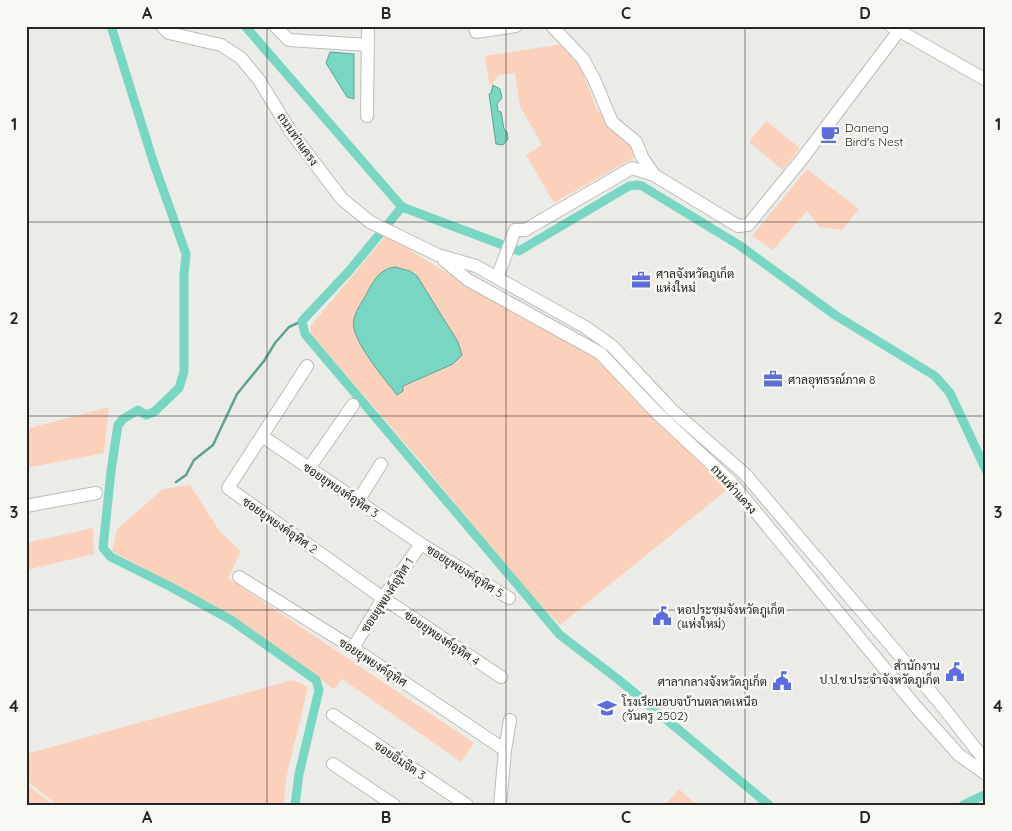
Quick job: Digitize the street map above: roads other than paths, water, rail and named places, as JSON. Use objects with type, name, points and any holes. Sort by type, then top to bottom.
[{"type":"street","name":"ถนนท่าแครง","points":[[162,26],[170,33],[220,44],[241,58],[259,80],[291,132],[342,199],[370,222],[438,255],[476,266],[585,327],[612,346],[673,412],[745,474],[939,702],[986,762]]},
{"type":"street","points":[[275,26],[288,40],[368,45]]},
{"type":"street","points":[[367,116],[368,26]]},
{"type":"street","points":[[475,26],[476,32],[516,26]]},
{"type":"street","points":[[552,26],[583,59],[594,79],[612,122],[636,142],[642,157],[654,175]]},
{"type":"street","points":[[497,278],[515,230],[525,230],[632,168],[654,175],[738,226],[748,225],[802,159],[895,29],[986,80]]},
{"type":"street","name":"ถนนท่าแครง","points":[[438,255],[468,280],[600,353],[656,412],[732,483],[917,708],[959,755],[986,774]]},
{"type":"street","points":[[262,436],[307,366]]},
{"type":"street","points":[[309,468],[353,405]]},
{"type":"street","name":"ซอยยุพยงค์อุทิศ 3","points":[[262,436],[421,544]]},
{"type":"street","name":"ซอยยุพยงค์อุทิศ 2","points":[[262,436],[228,488],[383,598]]},
{"type":"street","points":[[699,452],[708,442]]},
{"type":"street","points":[[358,501],[381,464]]},
{"type":"street","points":[[26,506],[96,493]]},
{"type":"street","name":"ซอยยุพยงค์อุทิศ 1","points":[[353,648],[383,598],[421,544]]},
{"type":"street","name":"ซอยยุพยงค์อุทิศ 5","points":[[421,544],[510,598]]},
{"type":"street","name":"ซอยยุพยงค์อุทิศ","points":[[239,577],[353,648],[505,750]]},
{"type":"street","name":"ซอยยุพยงค์อุทิศ 4","points":[[383,598],[501,677]]},
{"type":"street","name":"ซอยอิ่มจิต 3","points":[[333,715],[467,805]]},
{"type":"street","points":[[500,805],[510,720]]},
{"type":"street","points":[[333,764],[394,805]]},
{"type":"waterway","points":[[111,26],[154,164],[186,254],[184,275],[184,372],[179,388],[154,412],[146,415],[138,410],[123,419],[118,425],[103,548],[111,557],[231,620],[316,680],[319,690],[299,774],[295,805]]},
{"type":"waterway","points":[[245,26],[402,207],[519,251],[629,186],[642,186],[739,245],[835,315],[935,376],[950,393],[986,470]]},
{"type":"waterway","points":[[402,207],[349,271],[302,321],[305,334],[560,635],[619,680],[769,805]]},
{"type":"waterway","points":[[176,482],[186,475],[194,460],[213,445],[237,394],[264,361],[275,343],[289,327],[304,320]]},
{"type":"waterway","points":[[963,805],[986,794]]},
{"type":"place","name":"Daneng Bird's Nest","points":[[830,134]]},
{"type":"place","name":"ศาลจังหวัดภูเก็ต แห่งใหม่","points":[[641,280]]},
{"type":"place","name":"ศาลอุทธรณ์ภาค 8","points":[[773,379]]},
{"type":"place","name":"หอประชุมจังหวัดภูเก็ต (แห่งใหม่)","points":[[662,616]]},
{"type":"place","name":"สำนักงาน ป.ป.ช.ประจำจังหวัดภูเก็ต","points":[[955,672]]},
{"type":"place","name":"ศาลากลางจังหวัดภูเก็ต","points":[[782,681]]},
{"type":"place","name":"โรงเรียนอบจบ้านตลาดเหนือ (วันครู 2502)","points":[[607,708]]}]
